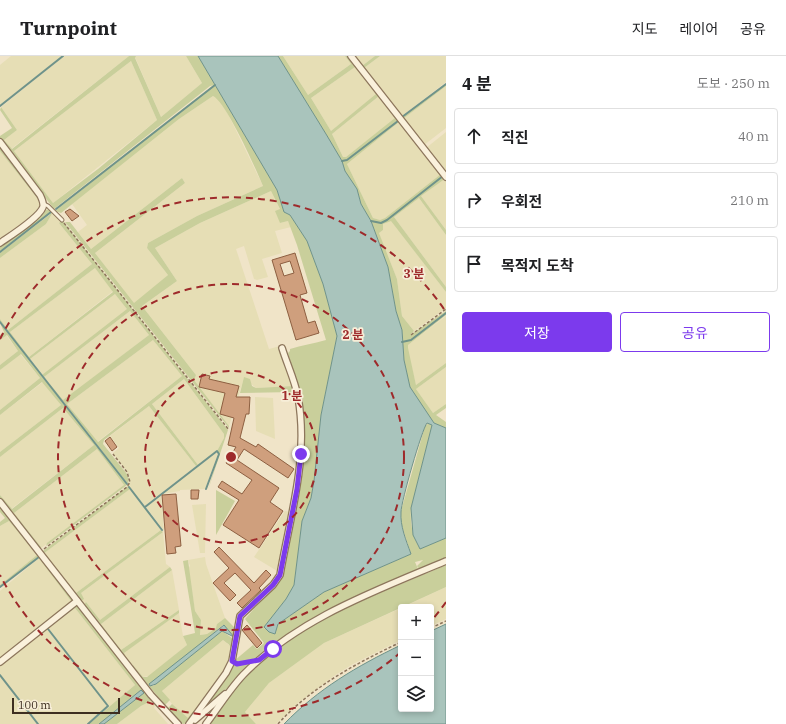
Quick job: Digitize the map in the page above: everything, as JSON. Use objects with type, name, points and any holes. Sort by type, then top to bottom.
[{"type":"street","points":[[350,56],[446,177]]},
{"type":"street","points":[[0,142],[40,195],[44,204],[42,209],[32,218],[0,243]]},
{"type":"street","points":[[190,724],[226,673],[232,661],[240,616],[273,585],[280,575],[297,489],[301,454],[298,396],[282,348]]},
{"type":"street","points":[[0,502],[151,695],[178,724]]},
{"type":"street","points":[[190,724],[233,687],[259,660],[293,634],[333,611],[446,561]]},
{"type":"street","points":[[0,662],[77,601]]},
{"type":"street","points":[[206,724],[233,687]]},
{"type":"lane","points":[[44,204],[62,220]]},
{"type":"path","points":[[62,220],[229,430]]},
{"type":"path","points":[[411,335],[446,309]]},
{"type":"path","points":[[39,553],[127,487],[130,482],[129,476],[113,454]]},
{"type":"path","points":[[434,627],[446,621]]},
{"type":"path","points":[[278,724],[289,712],[325,684],[364,660],[398,643]]},
{"type":"path","points":[[232,661],[237,664],[259,660]]},
{"type":"shaded area","points":[[11,56],[62,56],[0,105],[0,65]]},
{"type":"shaded area","points":[[64,56],[129,56],[11,149],[4,140],[17,130],[1,107]]},
{"type":"shaded area","points":[[186,56],[202,83],[161,117],[135,57]]},
{"type":"shaded area","points":[[283,56],[345,56],[351,64],[308,95]]},
{"type":"shaded area","points":[[354,56],[375,56],[362,66]]},
{"type":"shaded area","points":[[380,56],[446,56],[446,82],[402,116],[364,68]]},
{"type":"shaded area","points":[[131,61],[157,120],[53,203],[14,151]]},
{"type":"shaded area","points":[[355,67],[365,79],[367,78],[377,94],[331,131],[311,98]]},
{"type":"shaded area","points":[[446,86],[446,128],[424,145],[403,119]]},
{"type":"shaded area","points":[[213,96],[218,98],[229,116],[263,186],[197,216],[148,243],[147,248],[168,275],[134,304],[95,253],[185,183],[182,178],[91,249],[78,232],[87,225],[72,204],[179,119]]},
{"type":"shaded area","points":[[379,96],[387,107],[390,107],[389,110],[396,118],[346,157],[343,157],[332,134]]},
{"type":"shaded area","points":[[399,122],[441,174],[385,218],[380,220],[373,218],[347,164]]},
{"type":"shaded area","points":[[446,132],[446,172],[426,148]]},
{"type":"shaded area","points":[[0,151],[36,197],[39,196],[41,205],[29,219],[0,241]]},
{"type":"shaded area","points":[[445,178],[446,180],[446,230],[421,196]]},
{"type":"shaded area","points":[[271,191],[280,209],[280,223],[288,221],[291,227],[275,231],[282,253],[262,259],[268,277],[257,280],[254,279],[244,246],[236,249],[269,349],[280,346],[293,386],[256,388],[244,378],[229,426],[193,380],[196,375],[142,306],[177,281],[155,248],[200,223]]},
{"type":"shaded area","points":[[419,198],[446,235],[446,287],[394,217]]},
{"type":"shaded area","points":[[53,212],[62,220],[59,223],[92,264],[8,330],[0,319],[0,258],[46,224]]},
{"type":"shaded area","points":[[391,220],[446,292],[446,308],[414,331],[402,316],[397,279],[379,233],[383,230],[383,224]]},
{"type":"shaded area","points":[[95,268],[113,291],[29,357],[10,332]]},
{"type":"shaded area","points":[[115,294],[128,309],[43,375],[30,359]]},
{"type":"shaded area","points":[[130,311],[149,335],[63,401],[44,377]]},
{"type":"shaded area","points":[[446,316],[446,363],[416,385],[408,352],[408,345]]},
{"type":"shaded area","points":[[6,335],[18,351],[0,365],[0,340]]},
{"type":"shaded area","points":[[153,340],[182,376],[97,442],[67,404]]},
{"type":"shaded area","points":[[20,354],[40,378],[0,410],[0,370]]},
{"type":"shaded area","points":[[446,367],[446,404],[433,413],[416,389]]},
{"type":"shaded area","points":[[184,379],[224,434],[224,438],[217,451],[198,465],[152,404]]},
{"type":"shaded area","points":[[43,382],[61,405],[0,452],[0,415]]},
{"type":"shaded area","points":[[255,397],[273,398],[275,439],[256,431]]},
{"type":"shaded area","points":[[149,406],[196,466],[145,506],[128,486],[130,480],[129,475],[113,453],[119,448],[110,436]]},
{"type":"shaded area","points":[[63,408],[94,445],[11,509],[0,495],[0,457]]},
{"type":"shaded area","points":[[97,449],[124,485],[40,549],[41,547],[14,513]]},
{"type":"shaded area","points":[[217,452],[218,454],[205,489],[180,490],[162,494]]},
{"type":"shaded area","points":[[130,489],[161,530],[76,593],[43,554]]},
{"type":"shaded area","points":[[161,495],[164,531],[146,507]]},
{"type":"shaded area","points":[[206,504],[205,553],[200,553],[192,505]]},
{"type":"shaded area","points":[[285,511],[290,512],[279,572],[254,557]]},
{"type":"shaded area","points":[[9,521],[37,555],[0,585],[0,526]]},
{"type":"shaded area","points":[[163,532],[166,564],[170,567],[100,620],[86,602],[84,605],[81,601],[81,593]]},
{"type":"shaded area","points":[[205,557],[206,564],[225,618],[217,624],[217,627],[207,634],[200,635],[201,620],[195,611],[188,560]]},
{"type":"shaded area","points":[[39,558],[71,601],[0,658],[0,591]]},
{"type":"shaded area","points":[[172,570],[179,610],[121,650],[101,624]]},
{"type":"shaded area","points":[[446,587],[446,619],[434,625],[434,604],[409,604]]},
{"type":"shaded area","points":[[75,608],[135,685],[109,708],[48,629]]},
{"type":"shaded area","points":[[398,609],[398,642],[353,664],[334,676],[298,703],[276,724],[256,724],[245,712],[269,683],[324,643]]},
{"type":"shaded area","points":[[179,613],[183,636],[187,645],[149,676],[143,677],[133,665],[132,666],[123,653]]},
{"type":"shaded area","points":[[47,629],[108,706],[87,724],[39,724],[0,674],[0,665]]},
{"type":"shaded area","points":[[223,640],[230,646],[229,662],[219,679],[188,719],[172,704],[162,691]]},
{"type":"shaded area","points":[[0,676],[25,709],[37,724],[0,724]]},
{"type":"shaded area","points":[[153,700],[156,703],[154,708],[168,724],[117,724],[141,706]]},
{"type":"green space","points":[[129,56],[136,56],[135,58],[161,117],[202,83],[186,56],[198,56],[277,190],[284,212],[290,215],[307,241],[323,284],[337,336],[321,415],[311,498],[302,521],[294,585],[286,599],[264,628],[275,634],[278,624],[324,592],[411,554],[401,523],[401,511],[425,426],[429,423],[432,425],[411,508],[411,524],[413,534],[420,549],[446,538],[446,558],[419,569],[417,566],[423,560],[415,562],[418,569],[337,606],[270,648],[257,658],[236,663],[234,661],[253,645],[257,649],[264,643],[245,619],[275,585],[302,466],[305,439],[302,397],[299,392],[288,353],[290,349],[326,340],[297,245],[288,221],[280,223],[275,211],[280,209],[271,191],[200,223],[155,248],[177,281],[142,306],[196,375],[194,380],[229,428],[65,222],[70,222],[91,249],[182,178],[185,183],[95,253],[134,303],[168,275],[147,248],[148,243],[197,216],[263,186],[233,123],[219,101],[213,96],[179,119],[61,213],[55,211],[214,85],[210,86],[54,209],[0,139],[0,136],[12,128],[0,110],[1,107],[17,130],[4,140],[12,149]],"holes":[[[131,61],[157,120],[98,169],[53,203],[14,151]]]},
{"type":"green space","points":[[278,56],[283,56],[308,95],[351,64],[345,56],[350,56],[367,78],[365,79],[355,67],[311,98],[331,131],[376,94],[369,83],[389,106],[387,107],[379,96],[332,134],[343,157],[346,157],[395,118],[389,110],[390,107],[406,130],[399,122],[347,164],[373,218],[380,220],[385,218],[441,174],[446,178],[421,196],[446,230],[446,235],[419,198],[394,217],[446,287],[446,292],[391,221],[383,224],[383,230],[379,233],[397,279],[402,316],[414,331],[410,335],[446,311],[446,315],[408,345],[408,348],[416,385],[446,363],[446,367],[416,389],[433,413],[446,404],[446,408],[436,415],[446,422],[446,428],[434,423],[410,387],[404,360],[402,330],[396,311],[388,267],[371,221],[361,204],[357,189],[345,171],[342,161],[326,134]]},
{"type":"green space","points":[[353,56],[362,66],[375,56],[380,56],[364,68],[402,117],[446,84],[446,86],[403,119],[404,122]]},
{"type":"green space","points":[[0,145],[39,196],[37,198],[0,151]]},
{"type":"green space","points":[[49,209],[52,212],[0,251],[0,245],[44,211]]},
{"type":"green space","points":[[53,212],[46,224],[0,258],[0,253]]},
{"type":"green space","points":[[62,220],[228,430],[208,490],[219,453],[217,451],[224,438],[224,434],[184,379],[152,404],[198,465],[196,466],[149,406],[104,440],[103,444],[127,474],[129,479],[128,484],[42,375],[127,309],[115,294],[30,359],[33,364],[0,321],[0,319],[8,330],[92,264],[59,223]],"holes":[[[95,268],[113,292],[29,357],[10,332]],[[130,311],[149,335],[63,400],[44,377]],[[153,340],[182,376],[98,442],[67,404]]]},
{"type":"green space","points":[[0,323],[127,485],[46,546],[47,543],[124,485],[97,449],[14,513],[41,547],[40,549],[0,499],[0,495],[12,509],[94,445],[63,408],[0,457],[0,452],[61,405],[42,382],[0,415],[0,410],[40,378],[21,354],[0,370],[0,365],[18,351],[7,335],[0,340],[0,335],[4,332]]},
{"type":"green space","points":[[244,377],[250,379],[252,386],[256,388],[293,386],[295,392],[240,393]]},
{"type":"green space","points":[[128,486],[130,489],[43,554],[43,551]]},
{"type":"green space","points":[[216,490],[235,501],[216,535]]},
{"type":"green space","points":[[0,505],[74,601],[0,661],[0,658],[71,601],[38,557],[0,586],[37,555],[9,521],[0,526],[0,522],[5,518],[0,512]]},
{"type":"green space","points":[[161,530],[163,532],[81,593],[84,599],[81,601],[44,555],[46,555],[76,593]]},
{"type":"green space","points":[[188,560],[195,611],[201,620],[200,635],[207,634],[216,628],[217,624],[225,618],[236,629],[230,664],[218,680],[228,663],[231,654],[230,646],[223,640],[162,691],[170,700],[165,705],[132,666],[133,665],[143,677],[147,677],[187,645],[183,636],[195,633],[183,561]],"holes":[[[223,625],[227,631],[233,635],[232,638],[222,631],[153,686],[150,686]]]},
{"type":"green space","points":[[446,565],[446,587],[409,604],[398,604],[398,609],[324,643],[269,683],[245,712],[256,724],[209,724],[243,678],[264,658],[313,626],[366,599]]},
{"type":"green space","points":[[170,567],[172,570],[101,624],[121,650],[179,610],[179,613],[124,653],[129,663],[84,605],[86,602],[100,620]]},
{"type":"green space","points":[[74,605],[77,605],[153,700],[141,706],[117,724],[104,724],[144,693],[141,690],[99,724],[89,724],[135,685],[75,608],[0,665],[0,663]]},
{"type":"green space","points":[[253,660],[255,661],[217,698],[204,710],[201,710],[227,677],[233,664]]},
{"type":"green space","points":[[211,690],[187,723],[183,724],[167,709],[172,704],[188,718]]},
{"type":"water","points":[[198,56],[278,56],[326,134],[342,161],[345,171],[357,189],[361,204],[371,221],[388,267],[396,311],[402,330],[404,360],[410,387],[434,423],[446,428],[446,538],[420,549],[413,535],[411,508],[432,425],[427,423],[412,466],[401,512],[402,528],[411,554],[324,592],[278,624],[275,634],[269,632],[264,627],[286,599],[294,585],[302,521],[311,498],[321,415],[337,336],[323,284],[307,241],[290,215],[284,212],[277,190]]},
{"type":"water","points":[[446,624],[446,724],[284,724],[297,711],[324,689],[369,661],[398,646],[398,712],[434,712],[434,630]]},
{"type":"water","points":[[224,625],[234,637],[222,631],[156,684],[150,686],[149,684]]},
{"type":"water","points":[[141,690],[144,693],[104,724],[99,724]]},
{"type":"building","points":[[70,209],[79,216],[72,221],[65,212]]},
{"type":"building","points":[[295,253],[307,293],[300,295],[308,323],[315,321],[319,333],[296,340],[272,260]],"holes":[[[290,261],[294,273],[284,276],[280,264]]]},
{"type":"building","points":[[202,374],[210,376],[209,379],[239,386],[236,397],[250,397],[249,414],[246,414],[240,438],[256,447],[258,444],[294,469],[288,478],[244,449],[237,460],[279,488],[270,502],[283,511],[259,548],[223,525],[239,500],[218,487],[222,481],[242,494],[252,480],[226,463],[236,447],[228,445],[234,418],[220,414],[225,393],[199,387]]},
{"type":"building","points":[[110,437],[117,447],[112,451],[105,441]]},
{"type":"building","points":[[191,490],[199,490],[198,499],[191,499]]},
{"type":"building","points":[[176,494],[181,546],[175,547],[176,553],[167,554],[162,495]]},
{"type":"building","points":[[219,547],[254,583],[266,570],[271,575],[259,588],[261,590],[242,608],[237,603],[251,590],[235,573],[224,583],[236,595],[230,601],[213,583],[229,568],[214,552]]},
{"type":"building","points":[[247,625],[262,643],[257,648],[242,630]]},
{"type":"waterway","points":[[0,106],[63,56]]},
{"type":"waterway","points":[[402,117],[446,84]]},
{"type":"waterway","points":[[56,209],[215,85]]},
{"type":"waterway","points":[[342,161],[347,160],[398,121]]},
{"type":"waterway","points":[[371,221],[381,223],[387,220],[443,176]]},
{"type":"waterway","points":[[0,252],[51,212]]},
{"type":"waterway","points":[[402,342],[411,340],[446,313]]},
{"type":"waterway","points":[[0,322],[127,484]]},
{"type":"waterway","points":[[145,507],[217,451],[219,454],[206,489]]},
{"type":"waterway","points":[[129,487],[162,530]]},
{"type":"waterway","points":[[0,587],[39,557]]},
{"type":"waterway","points":[[48,629],[108,706],[88,724]]},
{"type":"waterway","points":[[0,675],[38,724]]},
{"type":"route","points":[[273,649],[259,660],[256,659],[237,664],[232,661],[240,616],[273,585],[280,575],[297,489],[301,454]]}]
